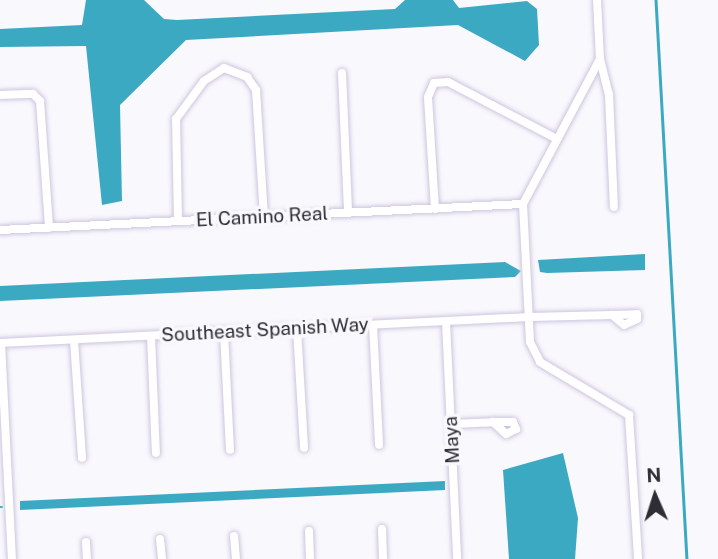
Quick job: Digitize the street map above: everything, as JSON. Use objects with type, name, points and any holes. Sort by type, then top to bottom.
[{"type":"street","points":[[597,0],[600,59],[609,94],[614,207]]},
{"type":"street","points":[[600,59],[523,204],[530,317],[536,359],[629,415],[638,559]]},
{"type":"street","points":[[178,221],[176,119],[204,80],[224,68],[247,77],[256,90],[264,217]]},
{"type":"street","points":[[342,73],[348,213]]},
{"type":"street","points":[[435,209],[428,97],[439,77],[557,139]]},
{"type":"street","points":[[0,95],[33,94],[40,101],[48,228]]},
{"type":"street","name":"El Camino Real","points":[[0,230],[523,204]]},
{"type":"street","name":"Southeast Spanish Way","points":[[1,343],[612,315]]},
{"type":"street","name":"Maya","points":[[446,322],[457,559]]},
{"type":"street","points":[[373,325],[379,445]]},
{"type":"street","points":[[297,329],[304,448]]},
{"type":"street","points":[[224,332],[230,450]]},
{"type":"street","points":[[151,336],[156,453]]},
{"type":"street","points":[[74,340],[82,458]]},
{"type":"street","points":[[0,554],[12,556],[1,343]]},
{"type":"street","points":[[451,424],[493,422]]},
{"type":"street","points":[[382,529],[383,559]]},
{"type":"street","points":[[309,531],[310,559]]},
{"type":"street","points":[[234,536],[236,559]]},
{"type":"street","points":[[160,539],[162,559]]},
{"type":"street","points":[[86,542],[87,559]]},
{"type":"water","points":[[86,0],[144,0],[164,19],[177,20],[395,9],[405,0],[453,0],[459,8],[527,1],[537,9],[539,45],[525,61],[458,25],[186,40],[120,105],[122,201],[102,205],[86,46],[0,47],[0,29],[82,25]]},
{"type":"water","points":[[645,254],[645,270],[547,273],[540,272],[538,260]]},
{"type":"water","points":[[505,262],[521,271],[515,277],[0,301],[0,286]]},
{"type":"water","points":[[563,453],[578,518],[575,559],[509,559],[503,470]]},
{"type":"water","points":[[445,481],[445,490],[20,510],[20,501]]},
{"type":"waterway","points":[[656,0],[687,559]]}]
